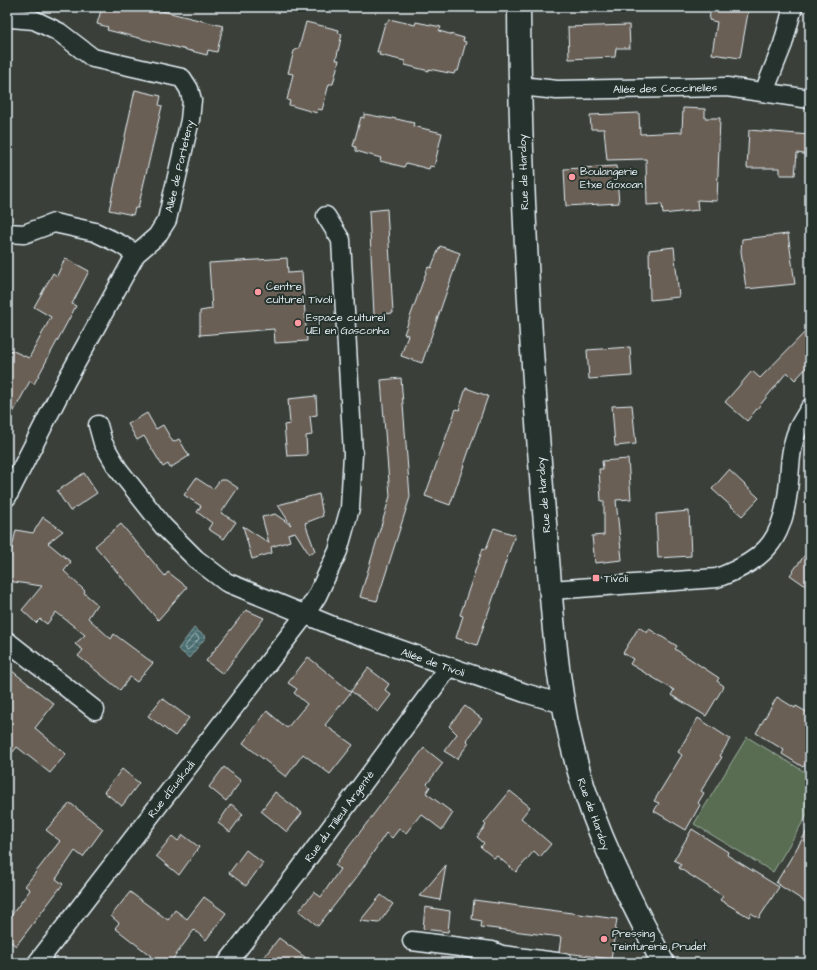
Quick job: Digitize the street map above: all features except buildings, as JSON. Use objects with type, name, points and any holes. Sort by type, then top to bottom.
[{"type":"street","name":"Rue de Hardoy","points":[[519,7],[520,83],[529,321],[551,590],[563,704],[582,786],[608,853],[663,963]]},
{"type":"street","points":[[764,92],[783,44],[793,7]]},
{"type":"street","name":"Allée de Porteteny","points":[[7,19],[34,20],[59,32],[93,58],[182,78],[189,89],[192,100],[190,120],[167,220],[157,236],[136,254],[66,382],[7,497]]},
{"type":"street","name":"Allée des Coccinelles","points":[[520,83],[530,87],[557,90],[727,87],[810,99]]},
{"type":"street","name":"Rue d'Euskadi","points":[[37,963],[305,615],[317,596],[338,551],[350,508],[353,454],[341,240],[326,216]]},
{"type":"street","points":[[7,233],[24,234],[54,223],[95,232],[120,244],[136,254]]},
{"type":"street","points":[[551,590],[705,580],[716,578],[746,565],[762,554],[775,537],[783,519],[791,457],[798,430],[810,408]]},
{"type":"street","name":"Allée de Tivoli","points":[[98,425],[103,443],[118,469],[163,526],[196,559],[226,582],[305,615],[525,694],[563,704]]},
{"type":"street","points":[[7,641],[95,710]]},
{"type":"street","name":"Rue du Tilleul Argenté","points":[[227,963],[297,873],[449,667]]},
{"type":"street","points":[[412,940],[492,951],[499,959],[564,963]]},
{"type":"green space","points":[[747,737],[810,775],[810,810],[773,872],[694,824]]},
{"type":"water","points":[[194,628],[206,637],[189,658],[178,649]]},
{"type":"place","name":"Boulangerie Etxe Goxoan","points":[[572,177]]},
{"type":"place","name":"Centre culturel Tivoli","points":[[258,292]]},
{"type":"place","name":"Espace culturel UEI en Gasconha","points":[[298,323]]},
{"type":"place","name":"Tivoli","points":[[596,578]]},
{"type":"place","name":"Pressing Teinturerie Prudet","points":[[604,939]]}]
